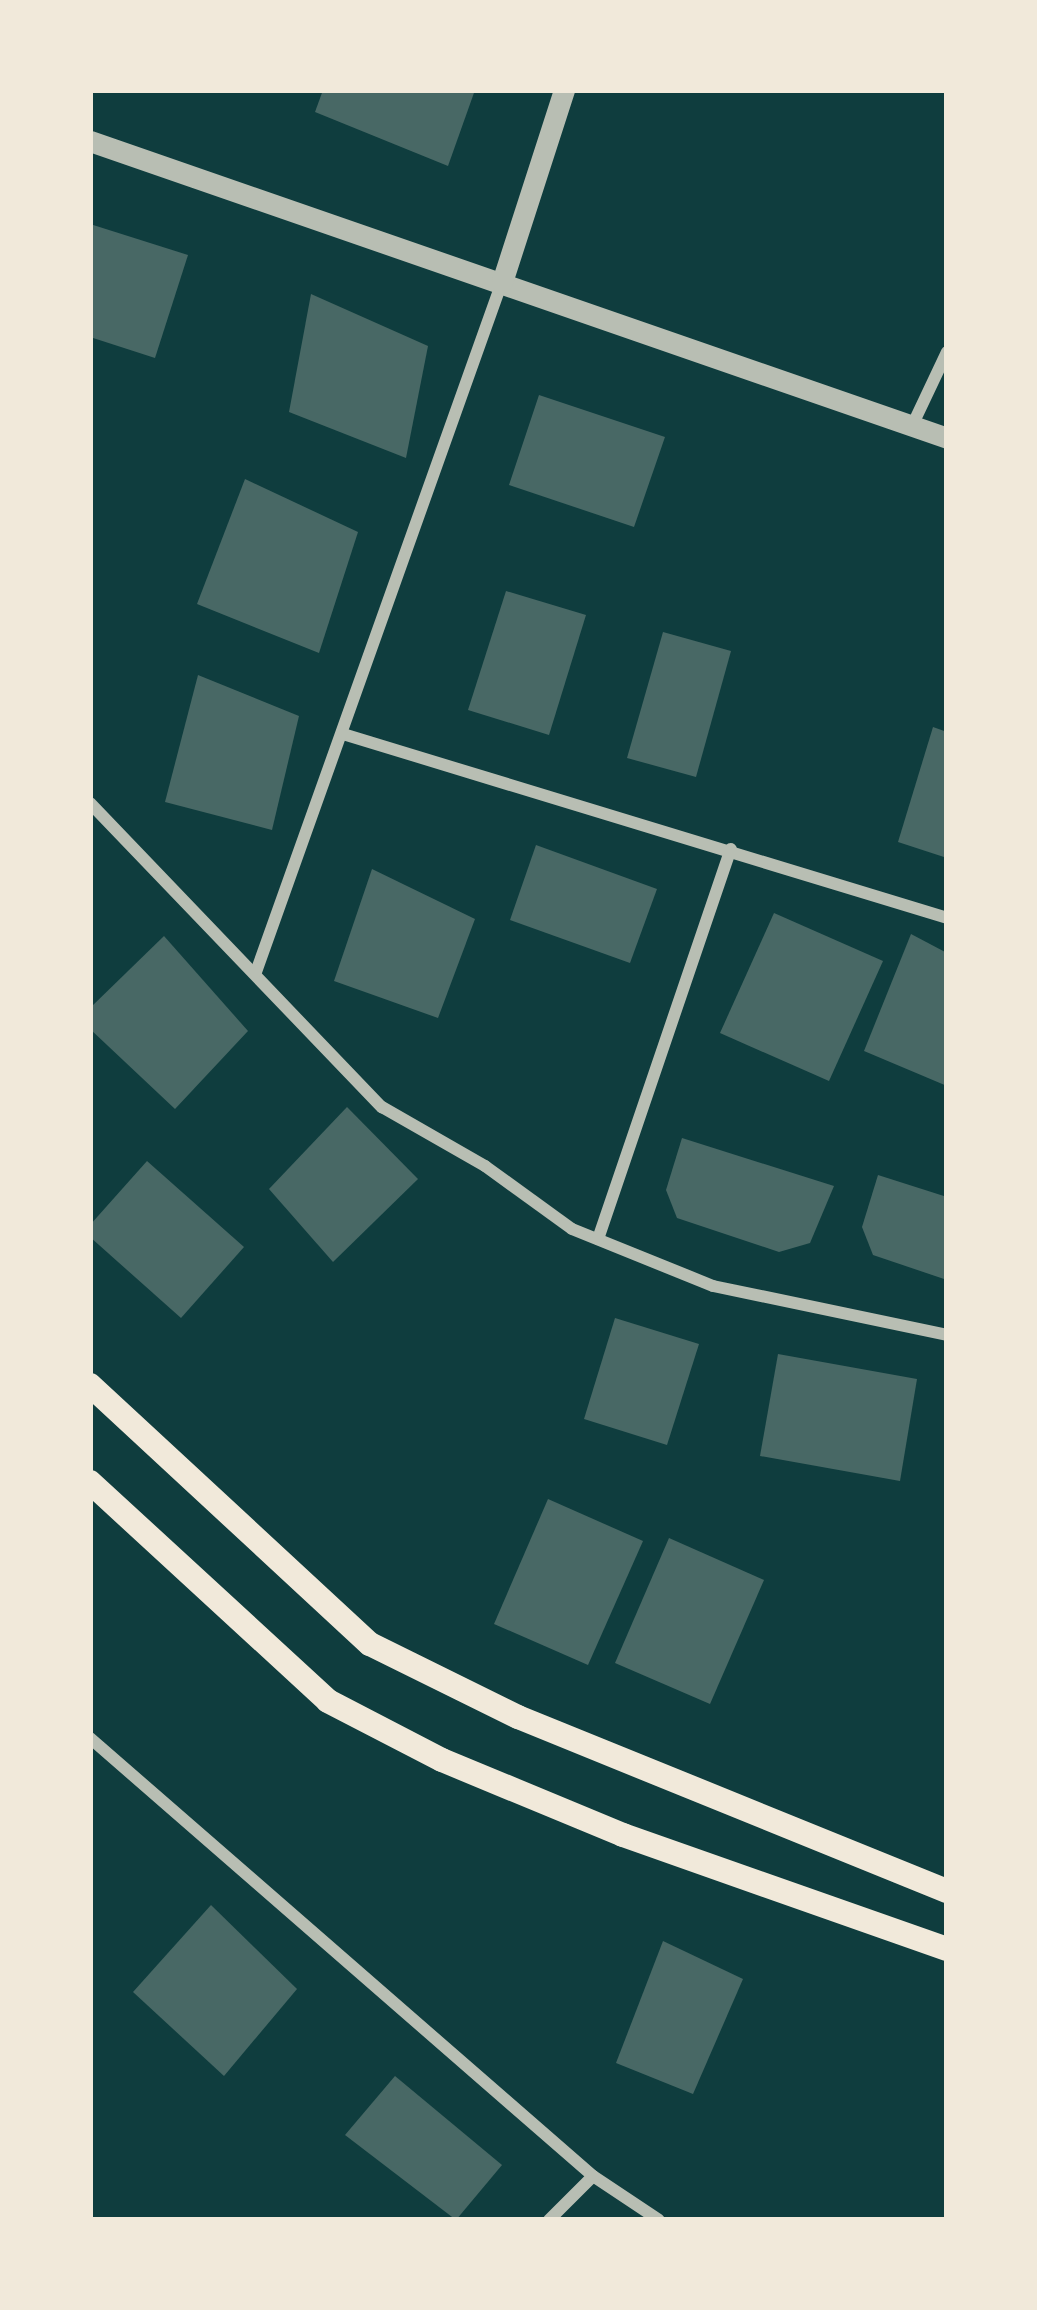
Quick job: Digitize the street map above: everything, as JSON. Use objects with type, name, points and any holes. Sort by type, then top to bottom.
[{"type":"main road","points":[[90,1385],[370,1644],[518,1717],[947,1892]]},
{"type":"main road","points":[[90,1482],[328,1701],[442,1760],[623,1835],[947,1948]]},
{"type":"street","points":[[256,972],[502,282],[564,90]]},
{"type":"street","points":[[90,141],[947,438]]},
{"type":"street","points":[[912,425],[947,352]]},
{"type":"street","points":[[343,734],[947,918]]},
{"type":"street","points":[[90,803],[382,1107],[598,1240],[713,1286],[947,1335]]},
{"type":"street","points":[[598,1240],[731,850]]},
{"type":"street","points":[[90,1738],[593,2176],[659,2220]]},
{"type":"street","points":[[550,2220],[593,2176]]},
{"type":"building","points":[[323,90],[475,90],[448,166],[315,112]]},
{"type":"building","points":[[90,224],[188,255],[155,358],[90,337]]},
{"type":"building","points":[[311,294],[428,346],[406,458],[289,412]]},
{"type":"building","points":[[539,395],[665,437],[634,527],[509,485]]},
{"type":"building","points":[[245,479],[358,532],[319,653],[197,604]]},
{"type":"building","points":[[506,591],[586,615],[549,735],[468,710]]},
{"type":"building","points":[[663,632],[731,651],[696,777],[627,758]]},
{"type":"building","points":[[198,675],[299,716],[272,830],[165,802]]},
{"type":"building","points":[[933,727],[947,732],[947,858],[898,842]]},
{"type":"building","points":[[536,845],[657,889],[630,963],[510,920]]},
{"type":"building","points":[[372,869],[475,919],[438,1018],[334,981]]},
{"type":"building","points":[[774,913],[883,961],[829,1081],[720,1033]]},
{"type":"building","points":[[911,934],[947,953],[947,1086],[864,1051]]},
{"type":"building","points":[[164,936],[248,1031],[175,1109],[90,1029],[90,1008]]},
{"type":"building","points":[[347,1107],[418,1179],[333,1262],[269,1189]]},
{"type":"building","points":[[682,1138],[834,1186],[810,1243],[779,1252],[677,1218],[666,1190]]},
{"type":"building","points":[[147,1161],[244,1247],[181,1318],[90,1237],[90,1225]]},
{"type":"building","points":[[878,1175],[947,1197],[947,1280],[873,1255],[862,1227]]},
{"type":"building","points":[[615,1318],[699,1344],[667,1445],[584,1419]]},
{"type":"building","points":[[778,1354],[917,1379],[900,1481],[760,1456]]},
{"type":"building","points":[[548,1499],[643,1541],[588,1665],[494,1624]]},
{"type":"building","points":[[669,1538],[764,1580],[710,1704],[615,1663]]},
{"type":"building","points":[[211,1905],[297,1989],[224,2076],[133,1992]]},
{"type":"building","points":[[663,1941],[743,1979],[693,2094],[616,2063]]},
{"type":"building","points":[[395,2076],[502,2165],[456,2220],[345,2135]]}]
